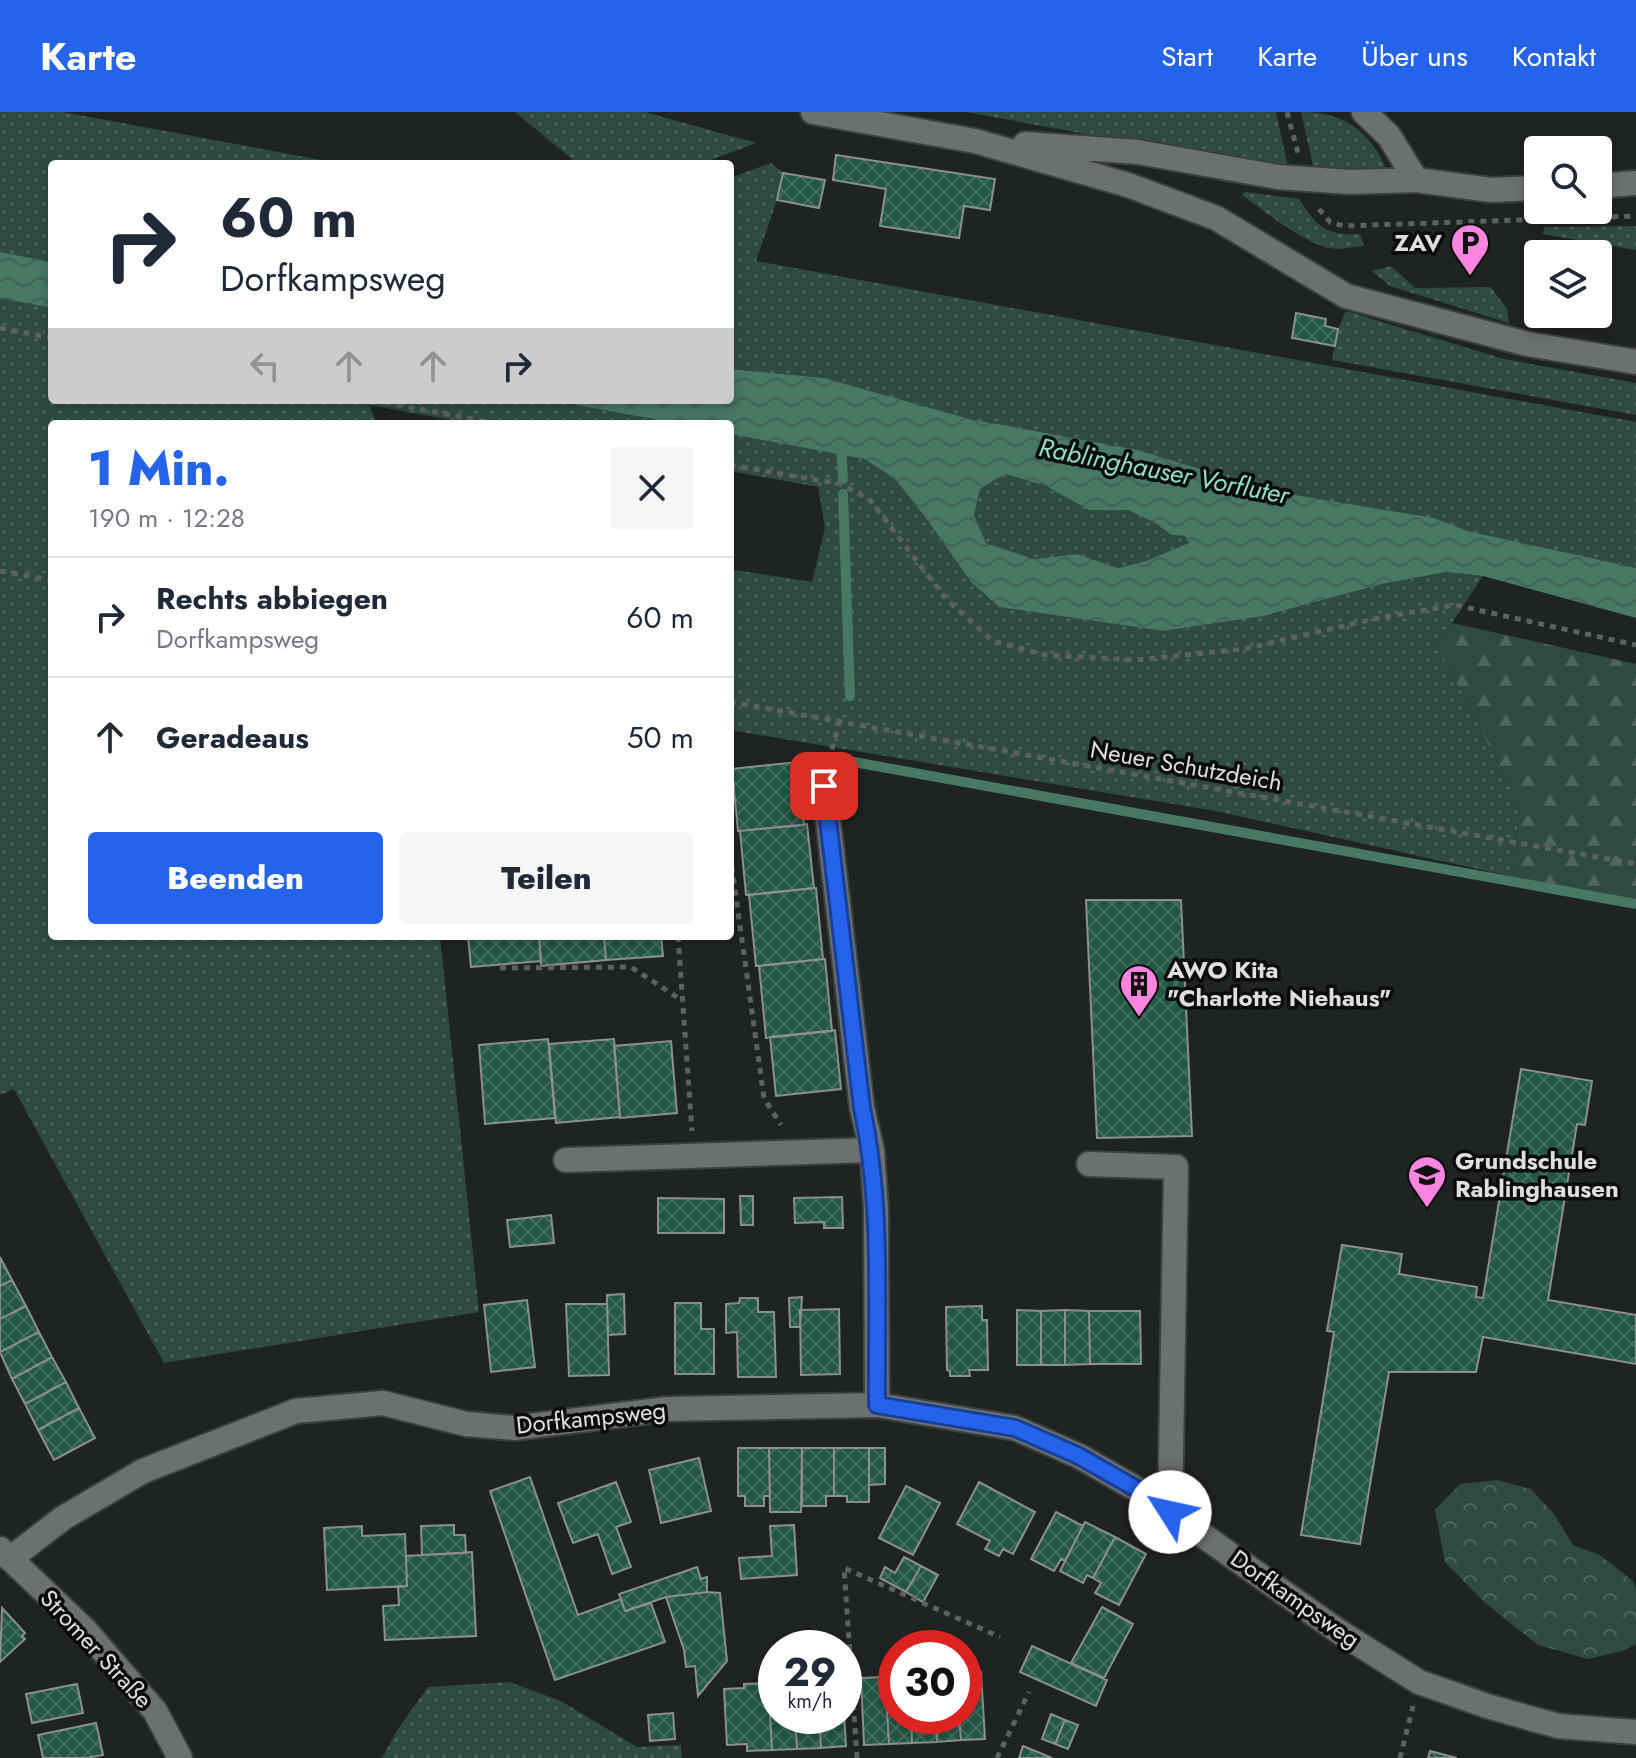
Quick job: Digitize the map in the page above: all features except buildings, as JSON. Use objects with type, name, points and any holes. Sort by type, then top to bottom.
[{"type":"street","points":[[813,112],[975,141],[1128,185],[1216,218],[1346,296],[1527,344],[1636,362]]},
{"type":"street","points":[[1364,112],[1389,136],[1416,180]]},
{"type":"street","points":[[975,141],[1138,152],[1278,177],[1350,182],[1416,180],[1491,190],[1524,189]]},
{"type":"street","points":[[1612,185],[1636,183]]},
{"type":"street","points":[[824,786],[862,1108],[872,1150],[876,1208],[877,1405]]},
{"type":"street","points":[[566,1160],[872,1150]]},
{"type":"street","points":[[1089,1164],[1176,1167],[1170,1512]]},
{"type":"street","name":"Dorfkampsweg","points":[[5,1554],[143,1471],[296,1411],[383,1403],[466,1424],[514,1428],[668,1409],[877,1405],[1015,1428],[1079,1456],[1140,1491],[1341,1633],[1419,1682],[1558,1726],[1636,1732]]},
{"type":"street","name":"Stromer Straße","points":[[5,1554],[85,1630],[155,1711],[180,1758]]},
{"type":"path","points":[[1287,112],[1299,156]]},
{"type":"path","points":[[1316,206],[1330,222],[1344,226],[1636,216]]},
{"type":"path","points":[[0,328],[48,337]]},
{"type":"path","points":[[394,404],[477,420]]},
{"type":"path","points":[[734,466],[841,484],[870,500],[947,600],[993,641],[1046,655],[1136,660],[1244,649],[1378,618],[1455,605],[1636,645]]},
{"type":"path","points":[[0,571],[48,579]]},
{"type":"path","name":"Neuer Schutzdeich","points":[[734,703],[1636,864]]},
{"type":"path","points":[[833,747],[839,722]]},
{"type":"path","points":[[734,883],[764,1098],[780,1120],[785,1153]]},
{"type":"path","points":[[678,940],[694,1157]]},
{"type":"path","points":[[500,968],[631,967],[683,1001]]},
{"type":"path","points":[[857,1758],[844,1568],[1000,1637]]},
{"type":"path","points":[[1400,1758],[1419,1682]]},
{"type":"path","points":[[997,1758],[1029,1692]]},
{"type":"green space","points":[[0,112],[63,112],[321,160],[48,160],[48,261],[0,252]]},
{"type":"green space","points":[[515,112],[645,112],[756,143],[711,160],[573,160]]},
{"type":"green space","points":[[966,112],[1276,112],[1289,171]]},
{"type":"green space","points":[[1301,112],[1329,115],[1352,125],[1370,142],[1385,166],[1372,174],[1314,170]]},
{"type":"green space","points":[[771,163],[783,173],[756,261],[1636,422],[1636,568],[1468,531],[1434,518],[1272,491],[1138,450],[970,419],[824,378],[734,369],[734,177]]},
{"type":"green space","points":[[1245,192],[1299,199],[1317,223],[1330,231],[1360,234],[1364,246],[1334,249],[1315,243],[1242,195]]},
{"type":"green space","points":[[1636,226],[1636,250],[1612,246],[1612,240],[1577,240],[1542,234],[1545,227]]},
{"type":"green space","points":[[1391,266],[1415,288],[1491,287],[1507,309],[1509,323],[1390,286],[1372,271]]},
{"type":"green space","points":[[0,298],[48,307],[48,404],[572,404],[658,420],[452,420],[369,405],[375,420],[48,420],[48,940],[440,940],[479,1312],[164,1363],[14,1089],[0,1095]]},
{"type":"green space","points":[[1346,311],[1504,359],[1636,383],[1636,415],[1332,360],[1338,329]]},
{"type":"green space","points":[[734,435],[864,459],[894,478],[970,581],[999,607],[1163,631],[1264,616],[1382,584],[1447,572],[1483,576],[1437,645],[1519,804],[1514,877],[1216,811],[734,731],[734,570],[812,582],[825,528],[818,487],[734,472]]},
{"type":"green space","points":[[1004,474],[1046,486],[1089,509],[1128,510],[1157,524],[1171,535],[1185,536],[1190,543],[1146,561],[1118,568],[1077,554],[1034,559],[986,543],[974,515],[980,488]]},
{"type":"green space","points":[[1452,623],[1636,664],[1636,900],[1514,877],[1519,804],[1437,645]]},
{"type":"green space","points":[[1497,1480],[1531,1489],[1554,1514],[1573,1545],[1600,1555],[1633,1581],[1636,1589],[1636,1644],[1622,1651],[1588,1659],[1538,1645],[1484,1602],[1445,1562],[1435,1510],[1460,1484]]},
{"type":"green space","points":[[509,1682],[561,1701],[637,1747],[681,1745],[682,1758],[382,1758],[428,1687]]},
{"type":"water","points":[[0,252],[48,261],[48,307],[0,298]]},
{"type":"water","name":"Rablinghauser Vorfluter","points":[[734,369],[824,378],[970,419],[1138,450],[1272,491],[1434,518],[1468,531],[1636,568],[1636,618],[1483,576],[1447,572],[1382,584],[1264,616],[1163,631],[999,607],[970,581],[894,478],[864,459],[734,435],[734,420],[658,420],[572,404],[734,404]],"holes":[[[1005,474],[1046,486],[1089,510],[1128,510],[1157,524],[1171,535],[1185,536],[1189,543],[1146,561],[1118,568],[1077,554],[1034,559],[986,543],[974,515],[980,489]]]},
{"type":"waterway","points":[[841,445],[843,479]]},
{"type":"waterway","points":[[843,494],[850,696]]},
{"type":"waterway","points":[[854,762],[1636,904]]},
{"type":"place","name":"ZAV","points":[[1470,277]]},
{"type":"place","name":"AWO Kita \"Charlotte Niehaus\"","points":[[1139,1018]]},
{"type":"place","name":"Grundschule Rablinghausen","points":[[1427,1209]]},
{"type":"route","points":[[824,786],[862,1108],[872,1150],[876,1208],[877,1405],[1015,1428],[1079,1456],[1170,1512]]}]
